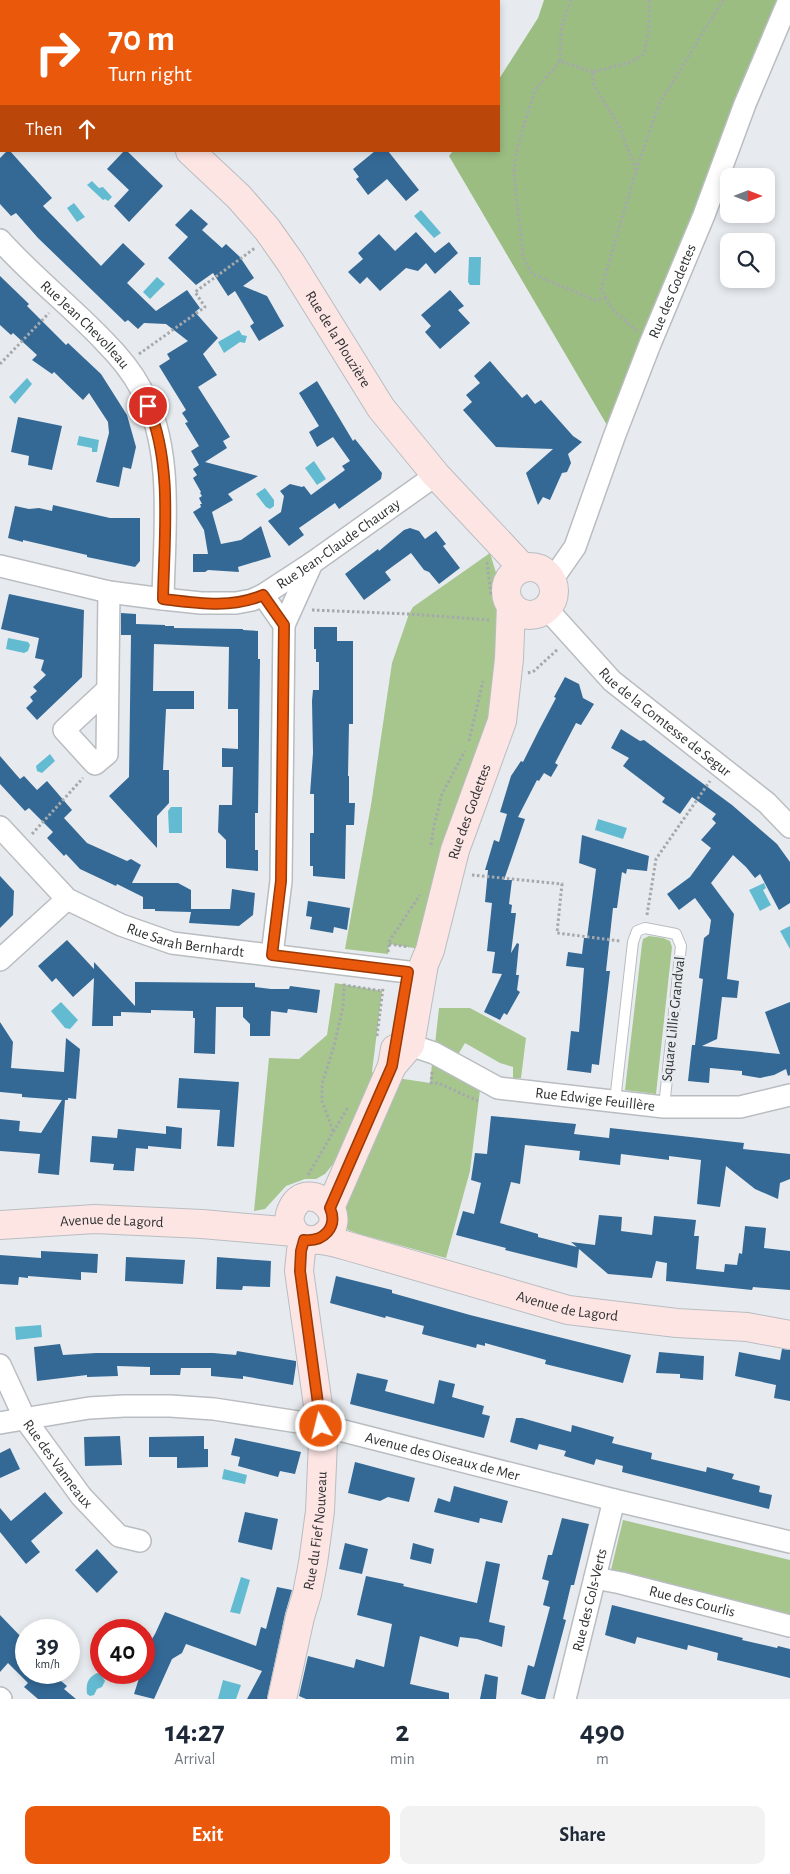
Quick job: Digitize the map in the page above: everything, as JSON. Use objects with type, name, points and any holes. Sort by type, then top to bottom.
[{"type":"street","name":"Rue des Godettes","points":[[406,968],[430,950],[455,850],[502,721],[500,671],[510,611],[554,596],[552,580],[575,547],[614,437],[650,344],[704,215],[745,104],[790,0]]},
{"type":"street","name":"Rue de la Plouzière","points":[[191,152],[239,197],[267,228],[291,262],[381,408],[436,476],[486,529],[517,572]]},
{"type":"street","name":"Rue Jean Chevolleau","points":[[0,240],[104,341],[125,365],[142,390],[155,422],[162,453],[164,488],[163,599]]},
{"type":"street","name":"Rue Jean-Claude Chauray","points":[[0,566],[109,592],[201,603],[236,603],[252,600],[263,595],[312,563],[436,476]]},
{"type":"street","points":[[272,955],[281,881],[288,617],[312,563]]},
{"type":"street","points":[[510,611],[506,591],[507,583],[517,572],[536,567],[543,570],[552,580]]},
{"type":"street","points":[[108,689],[64,730],[95,764],[107,754],[108,689],[109,592]]},
{"type":"street","points":[[263,595],[288,617]]},
{"type":"street","name":"Rue de la Comtesse de Segur","points":[[510,611],[572,636],[612,681],[767,804],[790,827]]},
{"type":"street","name":"Rue Sarah Bernhardt","points":[[0,827],[67,899],[120,925],[172,944],[406,968]]},
{"type":"street","points":[[0,960],[67,899]]},
{"type":"street","points":[[392,1066],[410,1045],[406,968]]},
{"type":"street","points":[[311,1217],[348,1164],[392,1066],[406,968]]},
{"type":"street","name":"Rue Edwige Feuillère","points":[[410,1045],[434,1053],[498,1088],[664,1107],[740,1107],[790,1095]]},
{"type":"street","name":"Avenue de Lagord","points":[[0,1225],[95,1219],[225,1226],[311,1217],[351,1247],[568,1310],[677,1324],[746,1327],[790,1335]]},
{"type":"street","name":"Rue du Fief Nouveau","points":[[282,1699],[307,1594],[320,1511],[323,1441],[300,1271],[301,1251],[311,1217]]},
{"type":"street","name":"Rue des Vanneaux","points":[[0,1364],[25,1419],[88,1502],[119,1536],[140,1541]]},
{"type":"street","name":"Avenue des Oiseaux de Mer","points":[[0,1423],[89,1408],[170,1406],[214,1410],[321,1426],[790,1542]]},
{"type":"street","name":"Rue des Cols-Verts","points":[[565,1699],[614,1500]]},
{"type":"street","name":"Rue des Courlis","points":[[595,1578],[790,1626]]},
{"type":"lane","points":[[615,1101],[633,942],[637,931],[645,928]]},
{"type":"lane","name":"Square Lillie Grandval","points":[[645,928],[676,934],[681,946],[664,1107]]},
{"type":"path","points":[[571,0],[561,28],[560,61],[535,90],[516,148],[514,174],[523,257],[532,274],[595,300],[606,298]]},
{"type":"path","points":[[560,61],[592,72],[631,62],[644,54],[649,28],[649,0]]},
{"type":"path","points":[[650,344],[612,309],[601,289],[636,171],[659,104],[723,0]]},
{"type":"path","points":[[592,72],[593,84],[619,126],[636,171]]},
{"type":"path","points":[[125,365],[205,307],[195,292],[258,246]]},
{"type":"path","points":[[0,364],[62,300]]},
{"type":"path","points":[[486,559],[510,611]]},
{"type":"path","points":[[288,617],[510,611]]},
{"type":"path","points":[[490,629],[510,611]]},
{"type":"path","points":[[431,851],[434,826],[442,794],[468,746],[500,671],[517,677],[534,671],[572,636]]},
{"type":"path","points":[[19,848],[95,764]]},
{"type":"path","points":[[645,928],[656,859],[720,766]]},
{"type":"path","points":[[449,872],[562,884],[557,934],[633,942]]},
{"type":"path","points":[[377,1036],[382,991],[406,968],[390,940],[421,893]]},
{"type":"path","points":[[333,1132],[322,1101],[322,1084],[343,1008],[344,985],[382,991]]},
{"type":"path","points":[[311,1217],[333,1132],[351,1104]]},
{"type":"green space","points":[[544,0],[789,0],[722,168],[720,168],[720,172],[614,437],[449,156],[452,152],[500,152],[500,77],[538,18]]},
{"type":"green space","points":[[490,553],[497,576],[496,596],[501,620],[490,723],[455,817],[429,896],[420,949],[389,944],[388,954],[345,949],[371,805],[392,663],[409,614],[413,607]]},
{"type":"green space","points":[[649,936],[670,941],[672,947],[656,1094],[625,1090],[642,944],[643,939]]},
{"type":"green space","points":[[335,983],[382,991],[372,1072],[377,1076],[337,1159],[325,1174],[316,1179],[305,1179],[286,1186],[265,1209],[254,1211],[269,1058],[299,1059],[327,1035]]},
{"type":"green space","points":[[439,1008],[470,1008],[526,1038],[521,1078],[513,1078],[513,1067],[500,1063],[465,1043],[453,1063],[434,1053]]},
{"type":"green space","points":[[432,1064],[480,1090],[470,1171],[446,1258],[348,1230],[342,1220],[343,1187],[397,1078],[430,1083]]},
{"type":"green space","points":[[623,1520],[790,1560],[790,1622],[610,1574]]},
{"type":"water","points":[[92,181],[99,188],[103,187],[112,197],[108,201],[103,200],[87,185]]},
{"type":"water","points":[[74,203],[85,217],[77,222],[67,208]]},
{"type":"water","points":[[421,210],[441,233],[434,238],[414,216]]},
{"type":"water","points":[[469,257],[481,257],[480,285],[470,285],[468,282]]},
{"type":"water","points":[[157,277],[165,284],[150,299],[143,292]]},
{"type":"water","points":[[239,330],[242,335],[247,336],[245,343],[240,342],[224,353],[218,342]]},
{"type":"water","points":[[27,378],[32,384],[15,404],[9,397]]},
{"type":"water","points":[[79,436],[99,440],[97,452],[92,452],[92,448],[77,445]]},
{"type":"water","points":[[314,461],[326,479],[317,485],[305,468]]},
{"type":"water","points":[[265,488],[274,500],[274,506],[270,509],[266,507],[256,494]]},
{"type":"water","points":[[8,638],[28,642],[30,645],[28,651],[24,653],[6,649]]},
{"type":"water","points":[[50,754],[55,761],[42,773],[37,771],[36,766]]},
{"type":"water","points":[[171,807],[182,807],[182,833],[169,833],[168,811]]},
{"type":"water","points":[[598,819],[627,828],[623,839],[595,830]]},
{"type":"water","points":[[764,883],[766,888],[763,890],[771,905],[760,911],[749,890]]},
{"type":"water","points":[[790,926],[790,949],[780,931]]},
{"type":"water","points":[[61,1002],[78,1020],[70,1029],[65,1028],[51,1011]]},
{"type":"water","points":[[41,1325],[42,1337],[16,1340],[15,1327]]},
{"type":"water","points":[[224,1469],[247,1475],[245,1484],[222,1479]]},
{"type":"water","points":[[241,1577],[250,1580],[240,1614],[230,1612]]},
{"type":"water","points":[[90,1679],[90,1684],[104,1684],[97,1689],[94,1695],[90,1696],[87,1694]]},
{"type":"water","points":[[223,1680],[241,1685],[236,1699],[218,1699]]},
{"type":"building","points":[[6,152],[11,152],[52,198],[43,206],[101,266],[123,243],[145,264],[127,283],[156,311],[187,290],[200,308],[195,312],[218,338],[203,354],[217,375],[198,387],[230,437],[223,441],[227,448],[205,462],[258,476],[228,494],[233,500],[212,512],[221,544],[241,540],[261,526],[271,557],[238,567],[239,572],[208,570],[205,572],[193,572],[193,554],[208,554],[204,530],[193,512],[201,507],[200,504],[202,504],[199,498],[202,496],[201,492],[193,478],[197,475],[193,469],[199,465],[191,451],[199,446],[185,423],[188,422],[182,413],[186,410],[159,366],[170,359],[167,354],[188,341],[166,324],[144,323],[138,329],[128,320],[125,322],[38,238],[16,213],[11,216],[0,204],[0,158]]},
{"type":"building","points":[[123,152],[128,152],[163,186],[129,222],[114,206],[129,190],[107,169]]},
{"type":"building","points":[[374,152],[389,152],[419,190],[406,201],[387,179],[368,195],[356,179],[359,177],[353,169]]},
{"type":"building","points":[[191,209],[208,224],[202,230],[222,248],[226,244],[240,257],[254,278],[243,286],[267,296],[284,326],[259,341],[250,326],[254,323],[235,291],[228,296],[213,273],[196,285],[168,258],[188,237],[175,225]]},
{"type":"building","points":[[416,232],[435,253],[449,242],[458,253],[435,274],[426,263],[418,271],[406,268],[380,291],[367,277],[360,284],[348,272],[363,259],[358,253],[379,234],[395,251]]},
{"type":"building","points":[[0,276],[29,304],[27,306],[66,345],[68,343],[101,374],[127,415],[136,447],[131,469],[123,467],[119,487],[96,482],[109,433],[108,422],[89,393],[83,400],[54,372],[52,374],[32,360],[37,355],[13,333],[11,335],[0,325]]},
{"type":"building","points":[[450,290],[464,306],[458,310],[470,323],[440,349],[425,332],[431,326],[421,315]]},
{"type":"building","points":[[490,361],[522,398],[527,394],[535,404],[541,400],[573,436],[582,442],[568,454],[571,463],[567,472],[562,473],[550,500],[543,497],[538,505],[526,473],[553,449],[496,447],[463,410],[472,402],[466,395],[480,383],[474,376]]},
{"type":"building","points":[[317,381],[353,441],[355,439],[382,473],[381,479],[339,509],[335,503],[299,528],[304,535],[289,546],[268,521],[281,512],[284,496],[280,491],[290,484],[304,486],[311,495],[345,470],[342,466],[350,461],[333,437],[317,447],[309,432],[319,426],[299,393]]},
{"type":"building","points":[[18,417],[62,426],[52,470],[28,465],[29,456],[11,452]]},
{"type":"building","points":[[53,505],[110,518],[140,518],[140,561],[135,567],[8,538],[15,506],[52,511]]},
{"type":"building","points":[[410,528],[419,531],[425,539],[436,531],[446,544],[443,546],[460,568],[439,584],[429,572],[424,570],[411,553],[385,572],[391,580],[364,600],[345,574],[378,549],[379,551],[404,530]]},
{"type":"building","points":[[9,594],[84,610],[82,677],[37,720],[26,708],[33,701],[30,697],[37,691],[33,687],[46,675],[41,670],[44,660],[35,658],[39,638],[1,629]]},
{"type":"building","points":[[121,613],[136,614],[136,624],[165,625],[174,626],[174,628],[258,631],[258,659],[260,659],[258,813],[255,813],[255,850],[258,850],[258,871],[226,868],[226,840],[218,832],[219,805],[232,805],[233,767],[222,767],[222,748],[238,749],[238,709],[228,709],[229,647],[154,644],[153,691],[194,691],[194,709],[166,709],[163,770],[169,770],[169,803],[157,816],[157,848],[109,796],[129,777],[131,635],[121,635]]},
{"type":"building","points":[[314,627],[337,627],[337,641],[353,641],[353,724],[349,724],[348,776],[349,803],[355,803],[354,825],[346,825],[345,879],[313,876],[313,866],[310,866],[310,833],[314,833],[314,794],[310,794],[313,753],[312,701],[313,690],[319,690],[319,662],[316,662],[316,649],[314,649]]},
{"type":"building","points":[[565,677],[579,684],[583,698],[594,704],[581,725],[576,723],[555,763],[558,765],[551,777],[544,773],[539,781],[537,780],[518,817],[525,819],[504,880],[512,880],[509,904],[512,905],[511,913],[516,913],[511,953],[517,943],[519,944],[516,975],[519,975],[517,990],[520,992],[507,1015],[504,1013],[500,1020],[484,1012],[502,974],[492,973],[495,952],[487,951],[492,903],[485,902],[488,870],[485,870],[494,840],[499,842],[507,814],[500,812],[511,776],[521,761],[523,762]]},
{"type":"building","points":[[621,729],[640,741],[644,740],[732,805],[777,844],[790,862],[790,903],[779,910],[760,874],[755,878],[733,855],[711,883],[734,914],[727,979],[739,981],[737,998],[722,997],[717,1039],[702,1046],[780,1054],[765,1012],[790,1002],[790,1075],[788,1076],[786,1069],[774,1075],[760,1078],[742,1075],[742,1071],[710,1068],[709,1083],[688,1081],[692,1045],[695,1045],[703,979],[699,978],[704,938],[709,934],[711,920],[695,898],[679,910],[667,894],[690,877],[711,848],[701,840],[716,823],[712,819],[716,814],[692,797],[680,814],[662,802],[665,798],[623,766],[629,758],[611,748]]},
{"type":"building","points":[[0,756],[20,779],[24,776],[37,790],[47,781],[72,810],[64,818],[87,843],[127,861],[131,859],[141,865],[132,883],[178,883],[191,890],[191,909],[230,909],[232,889],[255,893],[253,915],[239,926],[189,923],[191,912],[143,909],[143,897],[80,869],[47,838],[53,832],[29,808],[25,811],[0,784]]},
{"type":"building","points":[[582,835],[649,856],[647,871],[627,869],[626,874],[622,872],[617,908],[613,908],[606,971],[610,971],[599,1065],[592,1064],[591,1073],[567,1070],[571,1031],[579,1032],[584,968],[566,966],[568,952],[582,954],[584,938],[587,938],[596,869],[579,863]]},
{"type":"building","points":[[0,876],[14,891],[13,915],[0,928]]},
{"type":"building","points":[[308,901],[350,908],[347,930],[334,927],[333,933],[310,929],[312,917],[306,916]]},
{"type":"building","points":[[67,940],[94,969],[94,962],[135,1006],[135,982],[255,983],[255,987],[271,989],[289,989],[290,986],[320,990],[317,1013],[288,1009],[287,1013],[271,1011],[270,1036],[250,1036],[250,1024],[243,1017],[243,1007],[216,1007],[215,1054],[194,1053],[195,1018],[193,1018],[193,1011],[151,1010],[151,1013],[121,1012],[121,1016],[113,1016],[113,1026],[92,1026],[94,978],[73,997],[56,978],[52,982],[38,966]]},
{"type":"building","points":[[0,1022],[13,1042],[11,1068],[64,1072],[66,1038],[80,1049],[76,1099],[68,1098],[68,1100],[65,1100],[59,1175],[38,1173],[40,1154],[0,1151],[0,1119],[20,1121],[19,1131],[41,1133],[62,1100],[22,1097],[22,1094],[0,1092]]},
{"type":"building","points":[[179,1078],[239,1082],[234,1147],[217,1146],[220,1110],[177,1108]]},
{"type":"building","points":[[491,1116],[576,1124],[574,1134],[609,1138],[610,1128],[744,1143],[743,1149],[790,1154],[790,1179],[780,1183],[778,1199],[755,1189],[726,1166],[720,1207],[697,1204],[701,1160],[669,1156],[669,1160],[621,1154],[620,1165],[579,1160],[580,1151],[525,1145],[520,1184],[511,1182],[500,1223],[538,1234],[538,1237],[577,1247],[571,1242],[595,1245],[599,1215],[622,1217],[621,1231],[652,1235],[654,1216],[696,1220],[694,1236],[699,1236],[696,1269],[724,1272],[725,1264],[737,1265],[739,1253],[742,1254],[745,1226],[766,1228],[764,1248],[790,1251],[790,1290],[753,1287],[752,1290],[666,1281],[667,1263],[656,1261],[652,1278],[608,1274],[579,1249],[577,1268],[505,1250],[506,1248],[456,1235],[463,1211],[474,1214],[481,1183],[471,1180],[475,1153],[487,1154]]},
{"type":"building","points":[[166,1126],[182,1128],[181,1149],[148,1146],[148,1149],[136,1148],[134,1171],[113,1170],[114,1164],[90,1162],[92,1136],[117,1138],[118,1129],[166,1134]]},
{"type":"building","points":[[41,1251],[98,1254],[97,1273],[81,1272],[81,1280],[28,1276],[28,1278],[19,1277],[18,1285],[0,1284],[0,1255],[41,1258]]},
{"type":"building","points":[[126,1257],[185,1260],[183,1284],[125,1281]]},
{"type":"building","points":[[217,1257],[271,1261],[270,1287],[243,1286],[242,1290],[216,1289]]},
{"type":"building","points":[[336,1276],[392,1290],[392,1293],[470,1315],[631,1355],[623,1383],[545,1364],[546,1360],[485,1343],[485,1346],[477,1344],[476,1348],[422,1334],[424,1326],[330,1303]]},
{"type":"building","points":[[60,1344],[63,1355],[96,1353],[213,1353],[236,1355],[237,1351],[296,1361],[296,1365],[293,1385],[243,1376],[243,1379],[211,1376],[211,1368],[181,1368],[180,1375],[150,1375],[150,1367],[117,1366],[118,1376],[87,1377],[87,1375],[37,1381],[34,1347]]},
{"type":"building","points":[[782,1349],[790,1350],[790,1401],[774,1398],[776,1385],[735,1376],[739,1352],[780,1360]]},
{"type":"building","points":[[659,1352],[704,1356],[703,1380],[680,1378],[680,1374],[656,1373]]},
{"type":"building","points":[[357,1373],[388,1380],[385,1391],[434,1404],[439,1380],[455,1384],[452,1397],[484,1406],[482,1414],[490,1416],[484,1438],[350,1404]]},
{"type":"building","points":[[516,1418],[571,1432],[572,1425],[614,1437],[612,1443],[652,1453],[651,1459],[706,1472],[707,1467],[734,1474],[732,1479],[760,1486],[759,1492],[772,1495],[769,1509],[622,1472],[623,1466],[596,1459],[594,1465],[564,1456],[566,1451],[539,1444],[537,1450],[510,1442]]},
{"type":"building","points":[[120,1436],[122,1465],[85,1466],[84,1437]]},
{"type":"building","points":[[204,1436],[204,1449],[208,1449],[208,1467],[177,1468],[177,1457],[149,1457],[149,1437]]},
{"type":"building","points":[[235,1438],[301,1452],[295,1474],[280,1471],[278,1477],[238,1466],[240,1457],[231,1455]]},
{"type":"building","points":[[10,1448],[20,1469],[0,1478],[0,1453]]},
{"type":"building","points":[[355,1462],[415,1478],[409,1502],[388,1497],[380,1501],[348,1493]]},
{"type":"building","points":[[454,1486],[508,1501],[502,1523],[480,1518],[479,1523],[434,1512],[438,1498],[450,1502]]},
{"type":"building","points":[[45,1492],[63,1513],[31,1541],[40,1552],[26,1564],[0,1532],[0,1508],[11,1521]]},
{"type":"building","points":[[245,1512],[278,1519],[272,1550],[238,1542]]},
{"type":"building","points":[[562,1518],[589,1524],[574,1585],[571,1585],[563,1619],[566,1620],[545,1699],[538,1699],[521,1694],[528,1665],[534,1667],[550,1607],[543,1605],[549,1581],[542,1579],[548,1555],[552,1555]]},
{"type":"building","points":[[345,1543],[368,1549],[362,1574],[339,1569]]},
{"type":"building","points":[[413,1543],[434,1549],[431,1564],[410,1559]]},
{"type":"building","points":[[97,1549],[118,1572],[97,1593],[75,1570]]},
{"type":"building","points":[[486,1561],[500,1564],[489,1622],[505,1626],[502,1647],[477,1639],[460,1637],[458,1647],[420,1636],[410,1684],[449,1693],[449,1699],[306,1699],[299,1696],[308,1656],[354,1668],[356,1659],[384,1667],[392,1624],[357,1615],[366,1576],[477,1603]]},
{"type":"building","points":[[277,1587],[292,1590],[267,1699],[247,1699],[262,1671],[186,1644],[182,1653],[172,1659],[154,1699],[134,1694],[137,1684],[155,1684],[155,1634],[165,1612],[256,1646],[261,1627],[266,1629]]},
{"type":"building","points":[[612,1605],[743,1638],[742,1640],[790,1649],[790,1678],[717,1660],[718,1653],[688,1645],[687,1650],[637,1637],[635,1644],[605,1635]]},
{"type":"building","points":[[0,1615],[15,1631],[15,1670],[8,1663],[0,1672]]},
{"type":"building","points":[[485,1674],[498,1677],[496,1699],[480,1699]]},
{"type":"building","points":[[27,1684],[65,1684],[67,1686],[64,1689],[76,1699],[38,1699],[24,1687]]},
{"type":"route","points":[[148,406],[155,422],[162,453],[164,488],[163,599],[201,603],[236,603],[252,600],[263,595],[284,625],[281,881],[272,955],[408,972],[392,1066],[330,1208],[333,1213],[332,1226],[325,1236],[319,1239],[312,1241],[304,1240],[301,1251],[300,1271],[321,1426]]}]
